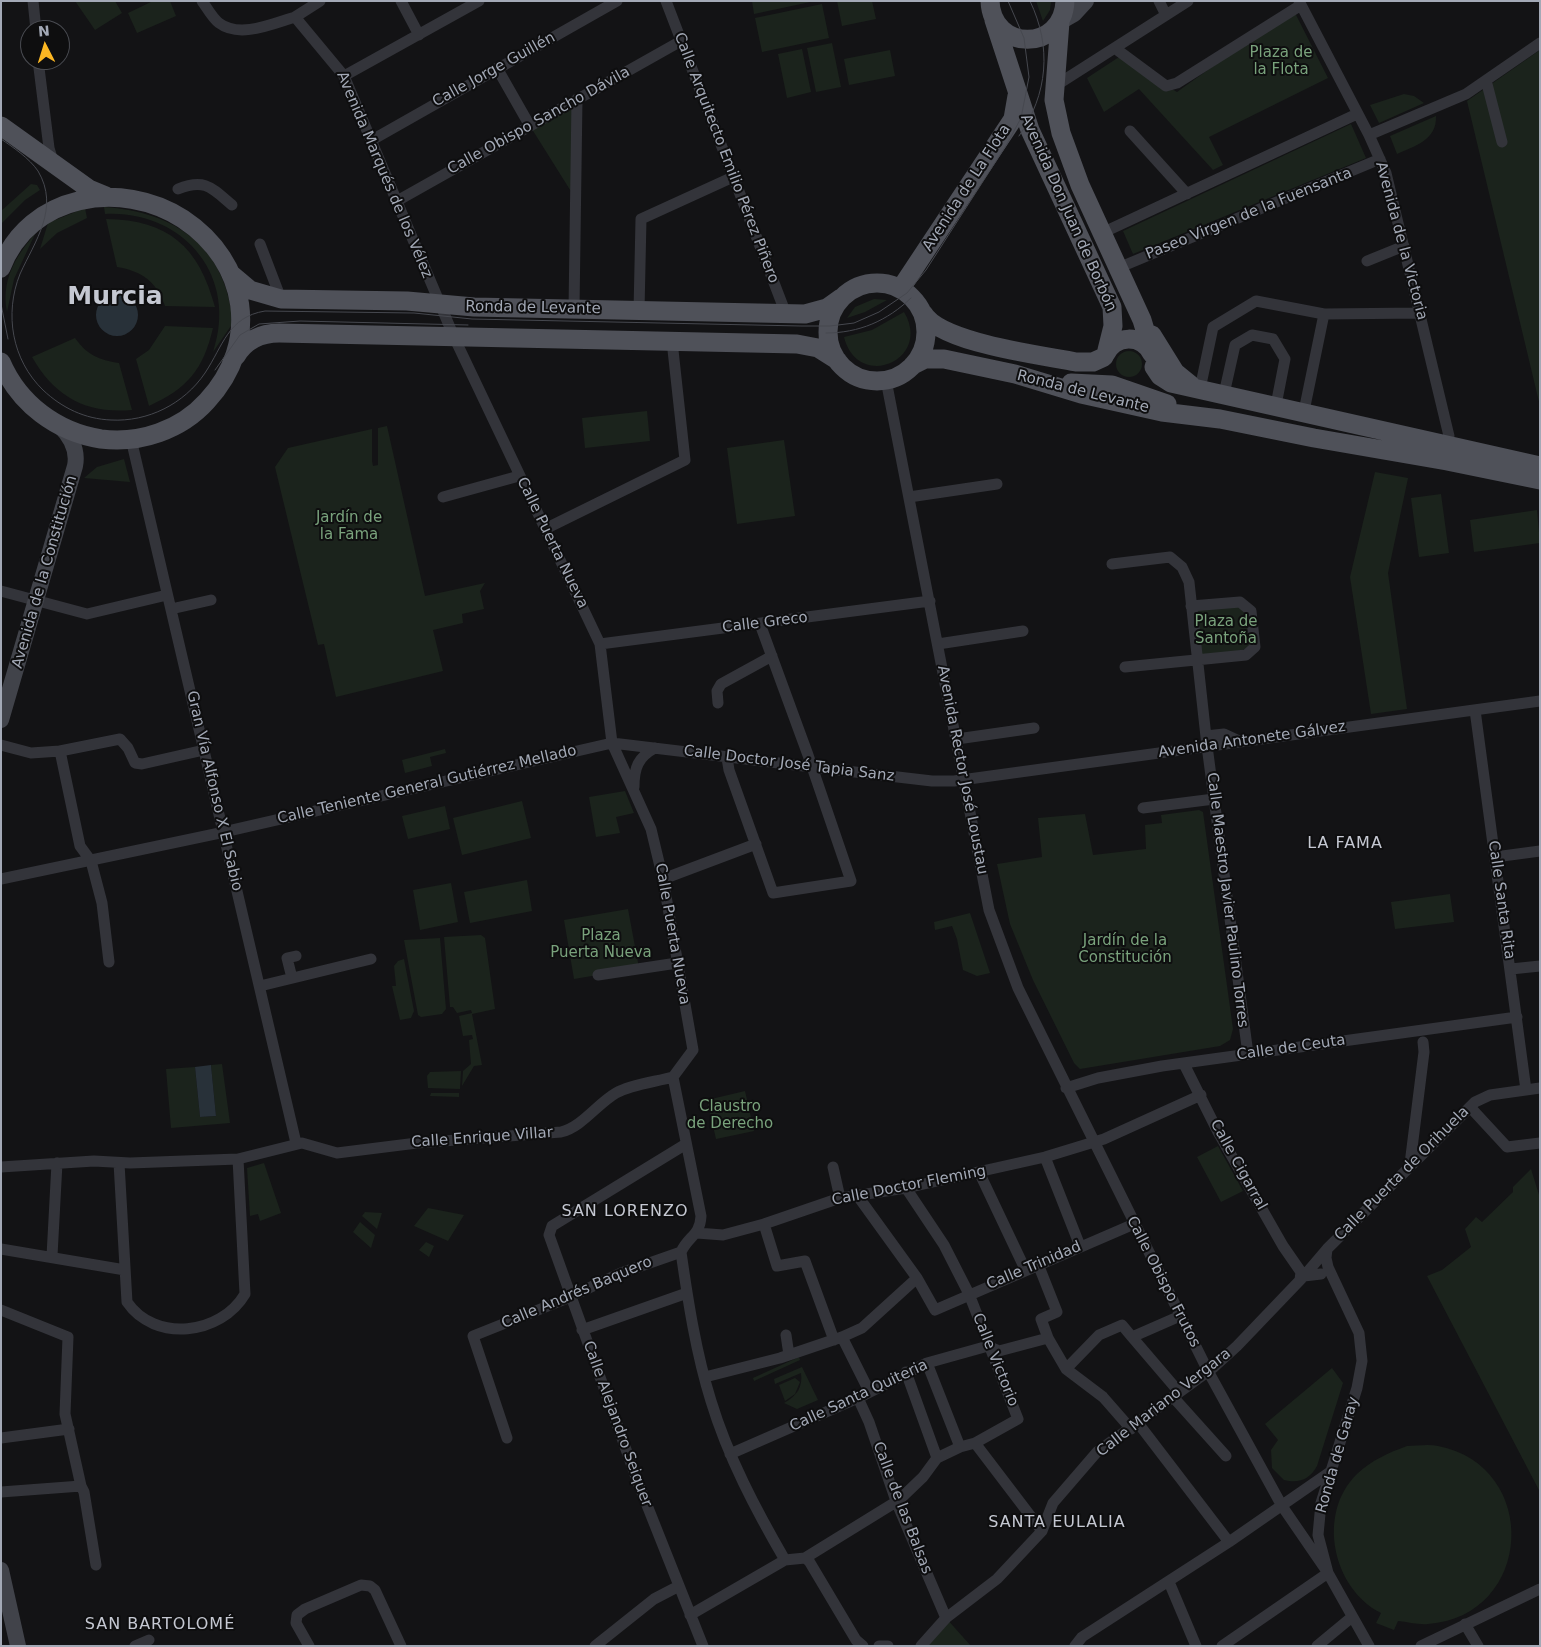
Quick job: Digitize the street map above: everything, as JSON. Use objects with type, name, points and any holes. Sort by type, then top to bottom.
[{"type":"main road","name":"Avenida Don Juan de Borbón","points":[[1065,1],[1060,22],[1054,104],[1061,133],[1080,185],[1134,303],[1153,360]]},
{"type":"main road","points":[[991,8],[1010,36],[1024,40],[1043,37],[1060,22],[1074,14],[1086,1]]},
{"type":"main road","name":"Avenida Don Juan de Borbón","points":[[991,8],[1030,130],[1113,308],[1114,326],[1106,354]]},
{"type":"main road","name":"Avenida de La Flota","points":[[901,288],[1013,119],[1016,103],[1016,83]]},
{"type":"main road","points":[[1,126],[93,191],[158,207],[182,219],[211,244],[229,273],[236,289],[242,315],[241,338],[236,356],[221,384],[194,413],[161,432],[131,439],[91,437],[60,426],[33,408],[7,382],[1,362]]},
{"type":"main road","points":[[1,268],[8,253],[24,232],[51,210],[86,198],[120,198]]},
{"type":"main road","name":"Ronda de Levante","points":[[229,273],[250,290],[280,299],[407,301],[474,307],[786,314],[814,312],[832,305],[840,298]]},
{"type":"main road","points":[[869,283],[883,283],[901,288],[916,301],[923,313],[926,340],[920,356],[913,365],[898,376],[886,380],[861,378],[849,372],[837,360],[829,343],[828,326],[834,308],[840,298],[855,287],[869,283]]},
{"type":"main road","points":[[1134,303],[1175,372],[1183,380],[1200,389]]},
{"type":"main road","name":"Ronda de Levante","points":[[923,313],[938,329],[964,339],[1082,363],[1097,361],[1106,354]]},
{"type":"main road","name":"Ronda de Levante","points":[[236,356],[257,337],[272,333],[805,345],[824,351],[837,360]]},
{"type":"main road","points":[[1121,388],[1104,370],[1106,354],[1117,341],[1130,339],[1143,343],[1160,376],[1168,382],[1540,466]]},
{"type":"main road","name":"Ronda de Levante","points":[[913,365],[925,359],[938,358],[1015,374],[1081,394],[1162,412],[1220,419],[1540,480]]},
{"type":"main road","points":[[1121,388],[1144,385],[1152,375],[1153,360]]},
{"type":"main road","points":[[1015,374],[1068,383],[1121,388],[1220,419]]},
{"type":"main road","points":[[1311,413],[1449,436],[1540,454]]},
{"type":"main road","name":"Avenida de la Constitución","points":[[1,720],[76,463],[73,446],[60,426]]},
{"type":"main road","name":"Ronda de Levante","points":[[1314,438],[1437,471],[1540,494]]},
{"type":"main road","points":[[1,1570],[18,1646]]},
{"type":"street","points":[[33,1],[35,20]]},
{"type":"street","points":[[202,1],[218,23],[233,30],[262,27],[296,17],[320,1]]},
{"type":"street","points":[[401,1],[419,34]]},
{"type":"street","points":[[344,76],[479,1]]},
{"type":"street","name":"Calle Jorge Guillén","points":[[372,140],[617,1]]},
{"type":"street","name":"Calle Arquitecto Emilio Pérez Piñero","points":[[666,1],[786,314]]},
{"type":"street","points":[[1159,1],[1166,15]]},
{"type":"street","points":[[1055,86],[1116,49],[1188,1]]},
{"type":"street","points":[[1116,49],[1166,86],[1172,85],[1178,83],[1300,3]]},
{"type":"street","name":"Avenida de la Victoria","points":[[1300,3],[1369,136],[1386,173],[1449,436]]},
{"type":"street","name":"Avenida Marqués de los Vélez","points":[[296,17],[344,76],[439,304]]},
{"type":"street","name":"Calle Obispo Sancho Dávila","points":[[397,201],[681,40]]},
{"type":"street","points":[[1369,136],[1459,98],[1540,43]]},
{"type":"street","points":[[498,68],[530,126]]},
{"type":"street","points":[[39,70],[49,148],[55,165]]},
{"type":"street","points":[[1486,80],[1502,142]]},
{"type":"street","points":[[574,309],[577,99]]},
{"type":"street","points":[[1102,233],[1357,114]]},
{"type":"street","points":[[1130,131],[1187,194]]},
{"type":"street","name":"Paseo Virgen de la Fuensanta","points":[[1118,268],[1380,159]]},
{"type":"street","points":[[638,311],[640,220],[733,177]]},
{"type":"street","points":[[178,189],[196,183],[205,184],[232,205]]},
{"type":"street","points":[[260,244],[280,299]]},
{"type":"street","points":[[1367,261],[1404,246]]},
{"type":"street","points":[[1200,389],[1213,327],[1256,301],[1324,314],[1420,313]]},
{"type":"street","name":"Calle Puerta Nueva","points":[[439,304],[600,644],[612,743],[650,830],[663,879],[693,1050],[673,1077]]},
{"type":"street","points":[[1311,413],[1324,314]]},
{"type":"street","points":[[1224,394],[1234,345],[1252,334],[1273,339],[1285,358],[1276,405]]},
{"type":"street","points":[[544,529],[685,460],[672,341]]},
{"type":"street","name":"Avenida Rector José Loustau","points":[[886,380],[994,930],[1018,988],[1093,1143]]},
{"type":"street","name":"Gran Vía Alfonso X El Sabio","points":[[131,439],[296,1143]]},
{"type":"street","points":[[443,497],[519,476]]},
{"type":"street","points":[[909,497],[997,484]]},
{"type":"street","points":[[1112,564],[1170,557],[1182,567],[1189,582],[1207,741]]},
{"type":"street","points":[[1,591],[87,614],[167,595]]},
{"type":"street","points":[[171,608],[211,600]]},
{"type":"street","name":"Calle Greco","points":[[600,644],[930,601]]},
{"type":"street","points":[[1125,667],[1246,656],[1255,647],[1251,611],[1240,602],[1191,606]]},
{"type":"street","points":[[727,758],[729,770],[773,893],[851,881],[760,624]]},
{"type":"street","points":[[938,644],[1023,631]]},
{"type":"street","points":[[718,703],[717,691],[721,684],[772,656]]},
{"type":"street","name":"Avenida Antonete Gálvez","points":[[965,779],[1207,741],[1241,742],[1540,701]]},
{"type":"street","name":"Calle Santa Rita","points":[[1475,710],[1526,1090]]},
{"type":"street","points":[[957,739],[1034,728]]},
{"type":"street","points":[[1,745],[28,753],[60,750],[120,739],[128,748],[135,763],[142,764],[204,750]]},
{"type":"street","name":"Calle Maestro Javier Paulino Torres","points":[[1207,741],[1248,1054]]},
{"type":"street","name":"Calle Doctor José Tapia Sanz","points":[[612,743],[932,781],[965,779]]},
{"type":"street","name":"Calle Teniente General Gutiérrez Mellado","points":[[1,879],[224,832],[612,743]]},
{"type":"street","name":"Calle Puerta Nueva","points":[[634,791],[636,765],[641,757],[655,748]]},
{"type":"street","points":[[60,750],[80,846],[91,861],[104,914],[109,962]]},
{"type":"street","points":[[1144,808],[1214,799]]},
{"type":"street","points":[[663,879],[756,844]]},
{"type":"street","points":[[1496,857],[1540,852]]},
{"type":"street","points":[[292,978],[287,958],[296,956]]},
{"type":"street","points":[[260,986],[371,959]]},
{"type":"street","points":[[598,975],[677,963]]},
{"type":"street","points":[[1511,969],[1540,966]]},
{"type":"street","name":"Calle de Ceuta","points":[[1066,1088],[1098,1078],[1184,1064],[1517,1017]]},
{"type":"street","points":[[1410,1164],[1424,1042]]},
{"type":"street","name":"Calle Cigarral","points":[[1184,1064],[1218,1132],[1302,1274],[1302,1278]]},
{"type":"street","points":[[673,1077],[701,1210],[701,1222],[697,1233],[686,1243],[681,1252],[687,1293],[711,1401],[730,1454],[785,1560]]},
{"type":"street","name":"Calle Enrique Villar","points":[[296,1143],[307,1143],[336,1153],[417,1143],[561,1132],[572,1128],[621,1090],[673,1077]]},
{"type":"street","name":"Calle Puerta de Orihuela","points":[[1315,1263],[1327,1248],[1470,1106],[1486,1096],[1540,1088]]},
{"type":"street","name":"Calle Doctor Fleming","points":[[697,1233],[723,1235],[764,1224],[840,1198],[906,1188],[1045,1157],[1093,1143],[1201,1095]]},
{"type":"street","points":[[1470,1106],[1507,1147],[1540,1143]]},
{"type":"street","points":[[1,1167],[94,1161],[119,1163],[238,1159],[296,1143]]},
{"type":"street","name":"Calle Obispo Frutos","points":[[1093,1143],[1208,1371],[1282,1506],[1328,1573]]},
{"type":"street","name":"Calle Alejandro Seiquer","points":[[686,1144],[556,1224],[549,1232],[570,1297],[637,1480],[703,1646]]},
{"type":"street","points":[[1045,1157],[1080,1246]]},
{"type":"street","points":[[119,1163],[127,1302],[141,1318],[156,1325],[174,1329],[210,1324],[226,1316],[240,1303],[245,1294],[238,1159]]},
{"type":"street","points":[[52,1256],[57,1163]]},
{"type":"street","points":[[833,1167],[840,1198]]},
{"type":"street","points":[[979,1172],[1025,1269]]},
{"type":"street","name":"Calle Victorio","points":[[906,1188],[944,1245],[969,1294],[1018,1419],[975,1443]]},
{"type":"street","points":[[706,1377],[789,1355],[862,1328],[917,1278],[857,1195]]},
{"type":"street","points":[[764,1224],[777,1266],[805,1261],[838,1338],[869,1391]]},
{"type":"street","name":"Calle Trinidad","points":[[917,1278],[935,1310],[1025,1269],[1134,1224]]},
{"type":"street","points":[[1302,1278],[1324,1270],[1327,1248]]},
{"type":"street","points":[[1,1249],[52,1256],[125,1270]]},
{"type":"street","name":"Calle Andrés Baquero","points":[[507,1438],[473,1336],[570,1297],[621,1273],[681,1252]]},
{"type":"street","points":[[1296,1265],[1315,1263]]},
{"type":"street","name":"Ronda de Garay","points":[[1315,1263],[1316,1270],[1324,1270],[1337,1289],[1359,1333],[1362,1361],[1359,1383],[1321,1503],[1318,1526],[1321,1553],[1328,1573],[1369,1646]]},
{"type":"street","name":"Calle Mariano Vergara","points":[[921,1646],[946,1618],[997,1579],[1042,1532],[1053,1503],[1097,1452],[1208,1371],[1237,1346],[1315,1263]]},
{"type":"street","points":[[1038,1264],[1057,1312],[1042,1319],[1048,1338],[1066,1369],[1104,1397],[1134,1426],[1229,1542]]},
{"type":"street","points":[[582,1330],[687,1293]]},
{"type":"street","points":[[1,1310],[68,1337],[66,1414],[80,1486],[84,1492],[96,1565]]},
{"type":"street","points":[[1132,1337],[1180,1316]]},
{"type":"street","points":[[1066,1369],[1099,1335],[1122,1325],[1147,1354],[1176,1395],[1226,1456]]},
{"type":"street","points":[[786,1335],[789,1355]]},
{"type":"street","name":"Calle Santa Quiteria","points":[[730,1454],[858,1398],[926,1363],[988,1346],[999,1351],[1048,1338]]},
{"type":"street","points":[[926,1363],[960,1447]]},
{"type":"street","points":[[906,1372],[937,1458]]},
{"type":"street","name":"Calle de las Balsas","points":[[858,1398],[869,1422],[896,1502],[946,1618]]},
{"type":"street","points":[[1,1438],[69,1429]]},
{"type":"street","points":[[690,1614],[785,1560],[805,1558],[909,1493],[937,1458],[960,1447],[975,1443],[1042,1532]]},
{"type":"street","points":[[1075,1646],[1082,1637],[1169,1582],[1330,1472]]},
{"type":"street","points":[[1,1492],[80,1486]]},
{"type":"street","points":[[805,1558],[809,1561],[856,1640],[863,1646]]},
{"type":"street","points":[[1222,1646],[1328,1573]]},
{"type":"street","points":[[1169,1582],[1196,1646]]},
{"type":"street","points":[[309,1646],[295,1619],[296,1615],[305,1609],[355,1587],[366,1585],[375,1590],[401,1646]]},
{"type":"street","points":[[595,1646],[654,1599],[679,1586]]},
{"type":"street","points":[[1421,1646],[1540,1589]]},
{"type":"street","points":[[1317,1646],[1352,1617]]},
{"type":"street","points":[[1465,1624],[1478,1646]]},
{"type":"street","points":[[135,1646],[149,1640]]},
{"type":"street","points":[[879,1646],[888,1646]]},
{"type":"green space","points":[[75,1],[115,1],[122,13],[95,30]]},
{"type":"green space","points":[[153,1],[170,1],[176,16],[137,33],[128,13]]},
{"type":"green space","points":[[752,1],[815,1],[754,14]]},
{"type":"green space","points":[[837,1],[872,1],[876,19],[842,26]]},
{"type":"green space","points":[[1036,1],[1051,1],[1050,10],[1043,21]]},
{"type":"green space","points":[[822,4],[829,38],[762,52],[755,18]]},
{"type":"green space","name":"Plaza de la Flota","points":[[1293,9],[1328,78],[1209,137],[1223,165],[1213,170],[1139,89],[1104,112],[1087,78],[1119,57],[1177,92]]},
{"type":"green space","points":[[832,43],[841,87],[816,92],[807,48]]},
{"type":"green space","points":[[802,49],[811,92],[787,98],[778,54]]},
{"type":"green space","points":[[890,50],[895,76],[849,85],[844,59]]},
{"type":"green space","points":[[1540,50],[1540,406],[1467,101]]},
{"type":"green space","points":[[1404,94],[1414,96],[1424,103],[1379,123],[1370,105]]},
{"type":"green space","points":[[577,99],[577,201],[530,126]]},
{"type":"green space","points":[[1436,116],[1433,131],[1424,141],[1397,154],[1390,136]]},
{"type":"green space","points":[[1351,124],[1366,158],[1133,254],[1123,231]]},
{"type":"green space","points":[[31,184],[37,185],[40,190],[25,200],[1,224],[1,211]]},
{"type":"green space","points":[[104,207],[130,210],[175,226],[193,238],[208,254],[220,274],[228,296],[233,323],[213,352],[219,324],[218,298],[211,274],[198,253],[180,236],[158,223],[133,216],[105,214]]},
{"type":"green space","points":[[85,208],[87,218],[57,233],[40,249],[48,223]]},
{"type":"green space","points":[[106,219],[147,225],[164,231],[178,241],[190,253],[200,268],[215,307],[165,306],[158,290],[147,279],[134,271],[117,267]]},
{"type":"green space","points":[[35,234],[14,279],[7,312],[6,290],[11,270],[21,252]]},
{"type":"green space","points":[[874,299],[887,300],[865,312],[847,318],[855,307]]},
{"type":"green space","points":[[904,312],[910,329],[909,344],[901,356],[890,363],[877,366],[863,363],[852,354],[844,337],[872,330]]},
{"type":"green space","points":[[165,326],[213,328],[204,355],[192,376],[174,392],[149,406],[136,359],[149,350]]},
{"type":"green space","points":[[75,338],[84,349],[94,356],[119,363],[132,410],[115,411],[86,406],[62,392],[41,371],[32,357]]},
{"type":"green space","points":[[1129,351],[1138,355],[1142,364],[1138,373],[1129,377],[1120,373],[1116,364],[1120,355]]},
{"type":"green space","points":[[647,411],[650,441],[585,448],[582,418]]},
{"type":"green space","name":"Jardín de la Fama","points":[[387,426],[425,596],[485,583],[480,591],[484,609],[462,614],[463,623],[433,630],[443,671],[336,697],[324,644],[318,645],[275,467],[288,448],[372,429],[372,461],[373,466],[378,465],[378,428]]},
{"type":"green space","points":[[784,440],[795,516],[737,524],[727,448]]},
{"type":"green space","points":[[124,459],[130,482],[84,478],[97,467]]},
{"type":"green space","points":[[1375,472],[1408,478],[1388,573],[1407,709],[1371,714],[1350,577]]},
{"type":"green space","points":[[1441,494],[1449,553],[1419,557],[1411,498]]},
{"type":"green space","points":[[1537,510],[1540,543],[1474,552],[1470,520]]},
{"type":"green space","name":"Plaza de Santoña","points":[[1240,602],[1251,611],[1255,647],[1197,660],[1191,606]]},
{"type":"green space","points":[[445,749],[446,753],[430,757],[432,766],[405,773],[402,760]]},
{"type":"green space","points":[[625,791],[634,813],[616,817],[620,833],[596,837],[589,797]]},
{"type":"green space","points":[[522,801],[531,838],[462,855],[453,818]]},
{"type":"green space","points":[[445,806],[450,829],[408,839],[402,816]]},
{"type":"green space","name":"Jardín de la Constitución","points":[[1199,810],[1203,812],[1233,1029],[1230,1040],[1220,1046],[1080,1069],[1074,1063],[1033,980],[1010,924],[997,864],[1042,857],[1038,818],[1085,814],[1093,855],[1146,849],[1145,825],[1162,823],[1161,815]]},
{"type":"green space","points":[[527,880],[532,911],[470,923],[464,892]]},
{"type":"green space","points":[[451,883],[458,922],[420,930],[413,890]]},
{"type":"green space","points":[[1450,894],[1454,922],[1395,929],[1391,902]]},
{"type":"green space","name":"Plaza Puerta Nueva","points":[[628,909],[639,968],[574,979],[564,920]]},
{"type":"green space","points":[[970,913],[990,973],[977,976],[963,970],[957,939],[952,926],[935,930],[934,922]]},
{"type":"green space","points":[[481,935],[485,938],[495,1009],[472,1014],[482,1065],[474,1066],[462,1086],[463,1071],[471,1064],[469,1040],[473,1039],[472,1035],[463,1036],[459,1016],[472,1013],[471,1010],[457,1013],[453,1007],[450,1007],[444,937]]},
{"type":"green space","points":[[440,938],[446,1009],[442,1014],[421,1017],[418,1015],[404,940]]},
{"type":"green space","points":[[404,959],[414,1011],[411,1018],[400,1020],[392,986],[396,986],[394,966],[398,961]]},
{"type":"green space","points":[[222,1064],[230,1123],[171,1128],[166,1069],[195,1067],[200,1117],[216,1116],[211,1065]]},
{"type":"green space","points":[[461,1071],[460,1089],[428,1088],[427,1076],[430,1072]]},
{"type":"green space","name":"Claustro de Derecho","points":[[745,1091],[754,1131],[716,1139],[707,1100]]},
{"type":"green space","points":[[431,1093],[459,1093],[459,1097],[430,1096]]},
{"type":"green space","points":[[1218,1146],[1243,1191],[1221,1202],[1197,1157]]},
{"type":"green space","points":[[264,1163],[281,1213],[260,1221],[258,1214],[250,1216],[247,1168]]},
{"type":"green space","points":[[1531,1169],[1540,1198],[1540,1492],[1427,1276],[1442,1270],[1471,1247],[1465,1229],[1476,1217],[1482,1222],[1513,1192],[1513,1187]]},
{"type":"green space","points":[[428,1208],[464,1215],[448,1241],[414,1226]]},
{"type":"green space","points":[[365,1212],[382,1213],[377,1229],[362,1216]]},
{"type":"green space","points":[[360,1222],[375,1235],[371,1248],[353,1232]]},
{"type":"green space","points":[[426,1242],[434,1246],[429,1257],[419,1250]]},
{"type":"green space","points":[[799,1357],[800,1360],[754,1381],[753,1378]]},
{"type":"green space","points":[[802,1367],[818,1400],[797,1409],[784,1403],[798,1391],[801,1383],[801,1373],[775,1384],[774,1379]]},
{"type":"green space","points":[[1332,1368],[1343,1383],[1317,1466],[1304,1479],[1299,1481],[1284,1480],[1272,1468],[1271,1450],[1278,1440],[1265,1424]]},
{"type":"green space","points":[[795,1378],[800,1382],[795,1394],[785,1401],[779,1385]]},
{"type":"green space","points":[[1407,1446],[1438,1446],[1471,1459],[1495,1481],[1508,1509],[1511,1540],[1505,1569],[1489,1596],[1463,1615],[1428,1624],[1398,1621],[1394,1630],[1376,1623],[1381,1613],[1365,1602],[1351,1587],[1342,1569],[1336,1550],[1334,1529],[1337,1509],[1344,1490],[1357,1474],[1380,1457]]},
{"type":"green space","points":[[946,1618],[971,1646],[921,1646]]},
{"type":"shaded area","points":[[113,294],[121,294],[132,300],[138,315],[132,330],[121,336],[113,336],[102,330],[96,319],[96,311],[102,300]]},
{"type":"shaded area","points":[[211,1065],[216,1116],[200,1117],[195,1067]]},
{"type":"tram line","points":[[1,139],[21,154],[38,171],[47,198],[43,224],[15,289],[12,320],[18,351],[32,378],[50,396],[74,411],[101,419],[125,420],[138,418],[164,409],[176,402],[187,394],[205,373],[222,343],[235,326],[243,319],[265,311],[414,313],[472,319],[801,326],[830,326],[854,323],[879,312],[907,293],[926,270],[1007,144],[1021,118],[1029,77],[1024,38],[1008,1]]},
{"type":"tram line","points":[[1019,136],[1036,104],[1044,70],[1042,36],[1030,1]]},
{"type":"tram line","points":[[826,333],[850,331],[872,324],[892,313],[911,298]]},
{"type":"tram line","points":[[1,304],[8,339]]},
{"type":"tram line","points":[[215,370],[240,335],[259,324],[300,321],[468,325]]},
{"type":"district","name":"Murcia","points":[[115,297]]},
{"type":"district","name":"LA FAMA","points":[[1345,844]]},
{"type":"district","name":"SAN LORENZO","points":[[625,1212]]},
{"type":"district","name":"SANTA EULALIA","points":[[1057,1523]]},
{"type":"district","name":"SAN BARTOLOMÉ","points":[[160,1625]]}]
